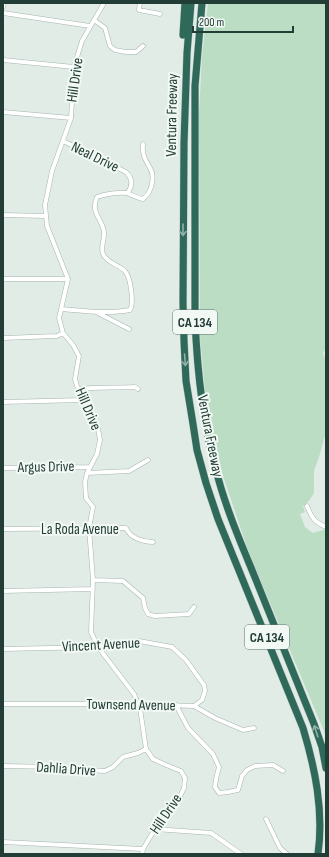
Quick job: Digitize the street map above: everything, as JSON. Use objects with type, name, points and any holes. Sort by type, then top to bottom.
[{"type":"highway","points":[[185,3],[183,36],[187,53]]},
{"type":"highway","name":"Ventura Freeway","points":[[191,3],[187,53],[184,191],[184,341],[186,381],[197,450],[218,519],[303,728],[314,769],[318,794],[320,819],[318,854]]},
{"type":"highway","points":[[184,191],[188,183],[190,69],[196,3]]},
{"type":"highway","points":[[196,3],[191,102],[191,332],[194,379],[200,419],[218,494],[268,619],[275,628]]},
{"type":"highway","name":"Ventura Freeway","points":[[202,3],[195,86],[195,310],[198,380],[210,447],[223,495],[232,521],[314,724],[322,747],[326,768]]},
{"type":"highway","points":[[193,424],[197,430],[206,467],[223,521],[312,742],[320,779],[323,825],[322,854]]},
{"type":"street","points":[[3,7],[4,3]]},
{"type":"street","name":"Hill Drive","points":[[104,3],[82,41],[74,67],[71,118],[52,171],[45,205],[47,226],[68,279],[59,318],[63,333],[80,356],[75,379],[91,418],[98,428],[100,440],[97,454],[87,473],[85,482],[86,498],[93,506],[89,528],[93,580],[92,632],[98,647],[134,694],[140,708],[146,749],[153,759],[166,766],[181,771],[185,778],[184,788],[177,804],[155,829],[142,852]]},
{"type":"street","points":[[140,3],[139,10],[160,14]]},
{"type":"street","points":[[3,13],[90,26]]},
{"type":"street","points":[[94,20],[105,28],[110,46],[115,50],[136,52],[143,46]]},
{"type":"street","points":[[3,60],[74,67]]},
{"type":"street","points":[[3,112],[71,118]]},
{"type":"street","name":"Neal Drive","points":[[63,141],[126,172],[132,182],[127,193]]},
{"type":"street","points":[[61,309],[96,312],[124,311],[130,310],[132,306],[130,280],[125,271],[106,258],[102,253],[104,232],[95,208],[95,202],[97,196],[105,194],[127,193],[143,199],[149,193],[153,178],[151,168],[143,153],[143,144]]},
{"type":"street","points":[[3,215],[46,216]]},
{"type":"street","points":[[3,279],[68,279]]},
{"type":"street","points":[[96,312],[129,329]]},
{"type":"street","points":[[3,338],[57,336],[63,333]]},
{"type":"street","points":[[79,389],[135,387],[138,389]]},
{"type":"street","points":[[3,402],[83,400]]},
{"type":"street","name":"Argus Drive","points":[[87,473],[129,471],[148,460]]},
{"type":"street","name":"Argus Drive","points":[[3,468],[90,467]]},
{"type":"street","points":[[307,506],[314,519],[326,527]]},
{"type":"street","name":"La Roda Avenue","points":[[3,529],[126,528],[128,533],[132,536],[147,542],[153,542]]},
{"type":"street","points":[[93,580],[123,581],[143,598],[148,614],[155,616],[189,614],[194,606]]},
{"type":"street","points":[[3,591],[93,589]]},
{"type":"street","name":"Vincent Avenue","points":[[3,649],[98,647],[140,641],[172,647],[186,660],[204,685],[205,691],[202,700],[194,706]]},
{"type":"street","name":"Townsend Avenue","points":[[3,704],[138,704],[194,706],[243,730],[254,728]]},
{"type":"street","points":[[176,705],[188,728],[213,754],[219,768],[215,787],[219,792],[238,790],[242,776],[247,770],[254,766],[273,765],[283,771]]},
{"type":"street","name":"Dahlia Drive","points":[[3,766],[56,767],[71,770],[105,771],[113,767],[123,757],[146,749]]},
{"type":"street","points":[[266,819],[280,848],[287,854]]},
{"type":"street","points":[[155,829],[212,833],[241,854]]},
{"type":"street","points":[[3,842],[142,852]]},
{"type":"green space","points":[[208,3],[326,3],[326,348],[323,353],[326,361],[326,432],[314,471],[314,493],[309,501],[303,506],[305,512],[300,514],[305,527],[313,533],[326,529],[326,740],[324,731],[249,553],[220,467],[205,391],[200,337],[199,114],[202,56]]}]
